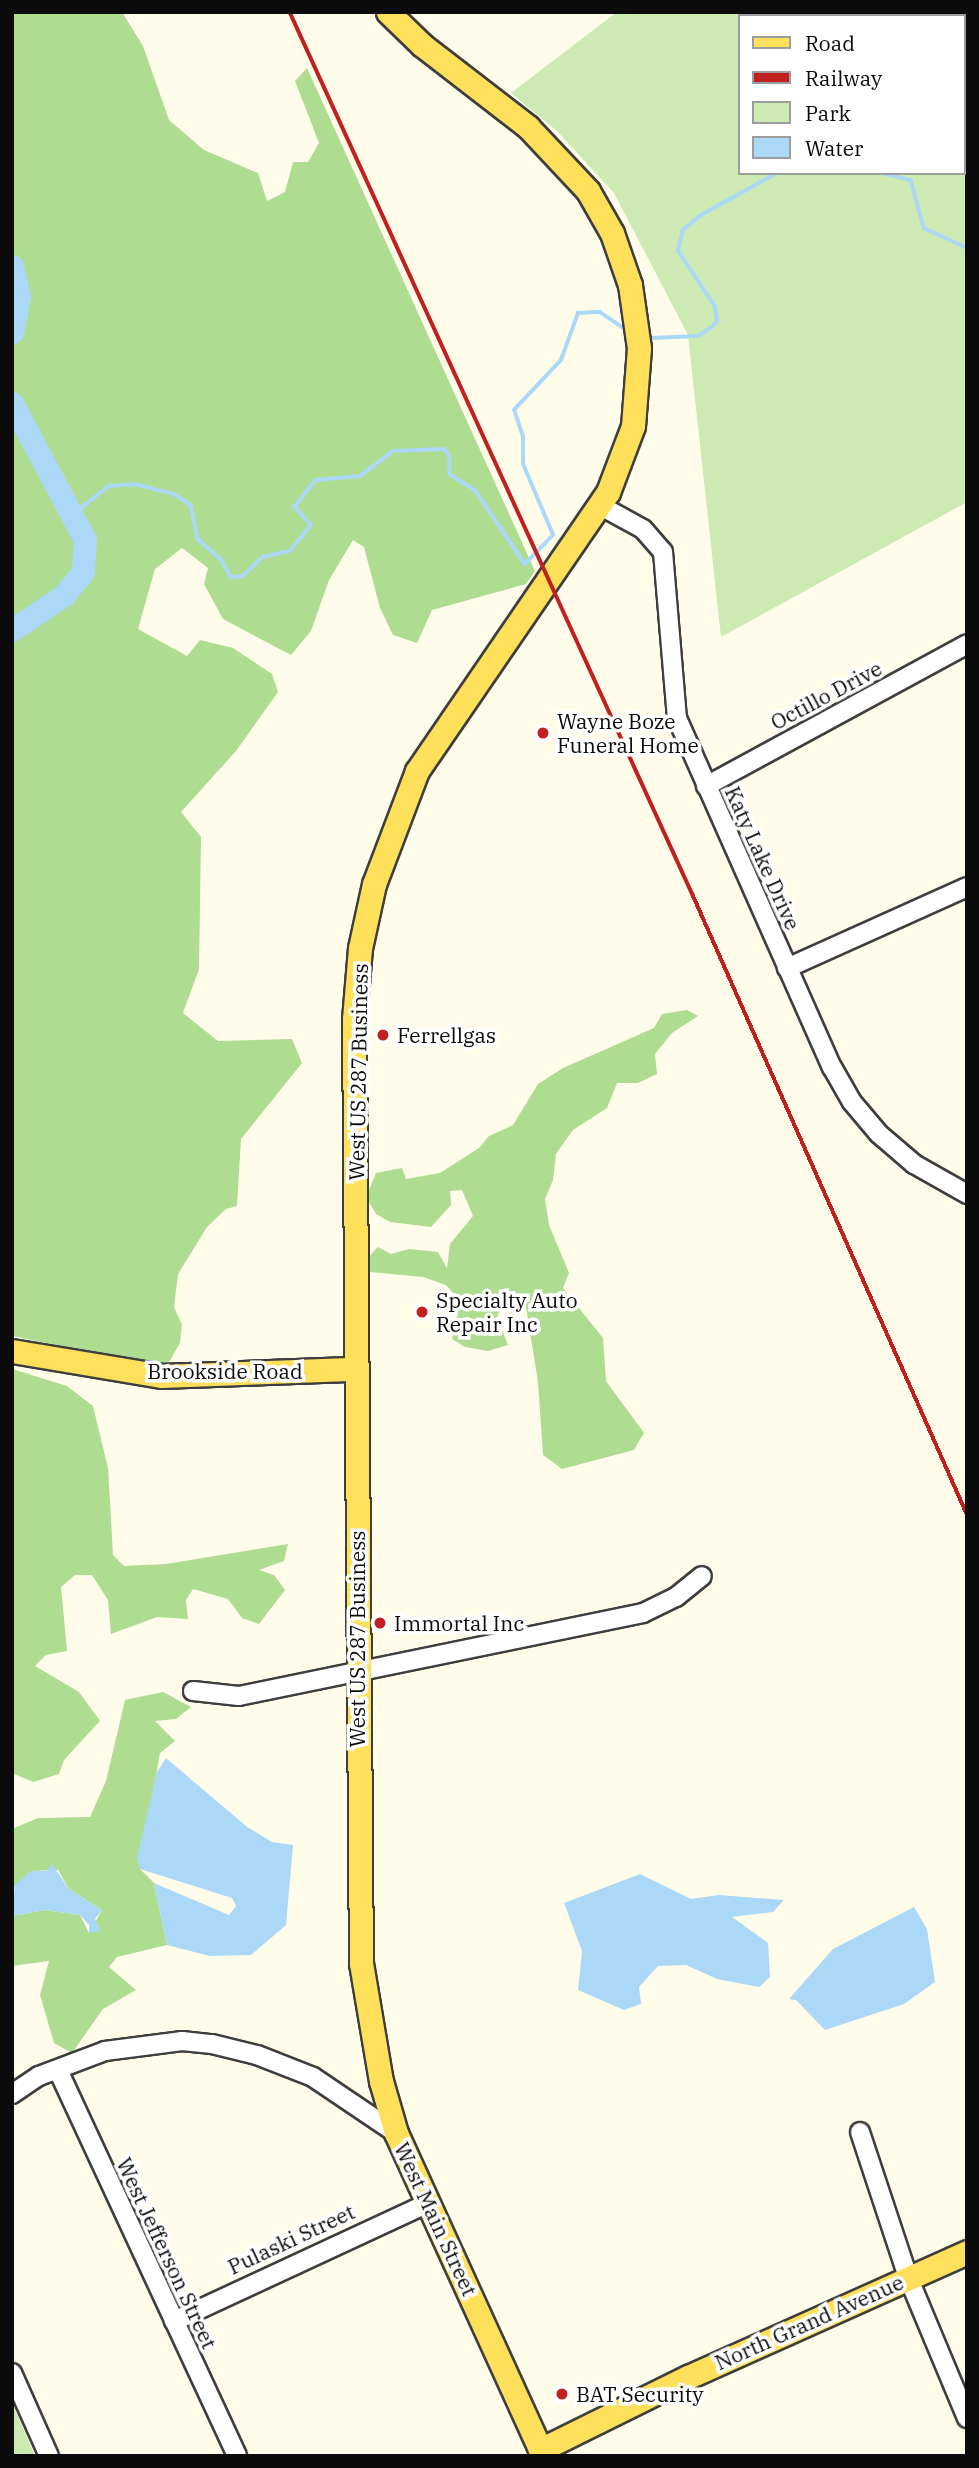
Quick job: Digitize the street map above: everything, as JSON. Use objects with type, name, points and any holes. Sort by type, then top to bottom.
[{"type":"main road","name":"West US 287 Business","points":[[388,12],[422,46],[551,149],[587,191],[612,233],[636,317],[638,380],[627,448],[601,506],[417,771],[374,884],[360,948],[354,1019],[361,1963],[381,2081],[396,2133]]},
{"type":"main road","name":"Brookside Road","points":[[12,1351],[161,1376],[356,1369]]},
{"type":"main road","name":"West Main Street","points":[[396,2133],[536,2454]]},
{"type":"main road","name":"North Grand Avenue","points":[[536,2454],[908,2277],[967,2252]]},
{"type":"street","name":"Katy Lake Drive","points":[[601,506],[643,529],[663,552],[677,718],[787,968],[852,1102],[914,1164],[967,1194]]},
{"type":"street","name":"Octillo Drive","points":[[706,786],[967,644]]},
{"type":"street","points":[[787,968],[967,887]]},
{"type":"street","points":[[193,1692],[239,1696],[643,1614],[676,1597],[702,1576]]},
{"type":"street","name":"West Main Street","points":[[12,2094],[80,2058],[138,2044],[212,2043],[257,2055],[313,2077],[396,2133]]},
{"type":"street","name":"West Jefferson Street","points":[[58,2070],[237,2456]]},
{"type":"street","points":[[860,2132],[908,2277],[967,2418]]},
{"type":"street","name":"Pulaski Street","points":[[174,2320],[428,2203]]},
{"type":"street","points":[[12,2373],[50,2456]]},
{"type":"green space","points":[[12,12],[122,12],[143,46],[169,120],[204,150],[258,173],[267,201],[285,192],[293,162],[308,162],[319,143],[295,81],[307,68],[535,571],[526,584],[432,610],[417,643],[393,635],[380,608],[364,547],[353,540],[329,580],[311,631],[291,655],[223,619],[204,584],[208,568],[182,548],[155,569],[138,629],[187,656],[200,640],[233,648],[272,674],[278,692],[236,751],[181,812],[201,837],[199,969],[183,1013],[218,1041],[292,1039],[302,1063],[241,1139],[237,1206],[226,1209],[207,1227],[178,1274],[174,1307],[182,1325],[180,1343],[169,1362],[161,1366],[12,1336]]},
{"type":"green space","points":[[617,12],[967,12],[967,502],[721,637],[688,335],[614,193],[557,131],[511,93]]},
{"type":"green space","points":[[687,1010],[698,1016],[672,1033],[655,1054],[657,1074],[638,1083],[617,1083],[607,1108],[573,1130],[556,1154],[553,1180],[545,1199],[549,1225],[569,1273],[563,1288],[603,1338],[606,1381],[644,1433],[634,1450],[562,1469],[543,1455],[538,1382],[524,1295],[504,1297],[497,1318],[508,1345],[488,1351],[465,1347],[452,1339],[460,1301],[446,1285],[423,1277],[370,1272],[365,1261],[378,1247],[391,1254],[409,1249],[438,1252],[447,1268],[450,1244],[473,1216],[462,1190],[450,1191],[451,1205],[431,1227],[390,1222],[376,1214],[366,1197],[376,1173],[402,1168],[406,1179],[440,1173],[479,1148],[489,1136],[513,1125],[538,1084],[563,1068],[654,1028],[662,1014]]},
{"type":"green space","points":[[12,1369],[67,1386],[93,1406],[108,1468],[113,1555],[124,1566],[166,1564],[288,1544],[284,1561],[259,1570],[274,1575],[285,1590],[259,1624],[242,1618],[228,1599],[193,1589],[186,1600],[188,1619],[157,1617],[111,1634],[108,1600],[92,1575],[75,1575],[61,1587],[67,1651],[46,1655],[35,1666],[79,1692],[100,1721],[64,1760],[59,1774],[33,1782],[12,1773]]},
{"type":"green space","points":[[163,1692],[191,1707],[176,1719],[155,1721],[175,1741],[160,1753],[140,1869],[154,1883],[167,1945],[117,1957],[109,1967],[136,1990],[103,2009],[72,2053],[54,2043],[40,1995],[49,1961],[12,1966],[12,1916],[45,1910],[80,1915],[89,1933],[102,1910],[69,1889],[58,1870],[31,1871],[12,1889],[12,1829],[38,1818],[90,1817],[106,1781],[125,1700]]},
{"type":"green space","points":[[12,2403],[35,2456],[12,2456]]},
{"type":"water","points":[[867,12],[967,12],[967,121],[965,14]]},
{"type":"water","points":[[166,1758],[246,1826],[272,1842],[293,1845],[286,1925],[251,1955],[210,1956],[167,1945],[154,1883],[229,1915],[236,1906],[232,1898],[140,1869],[137,1858],[157,1772]]},
{"type":"water","points":[[52,1864],[69,1889],[102,1910],[95,1919],[101,1931],[89,1933],[89,1925],[80,1915],[45,1910],[12,1916],[15,1885],[31,1871],[46,1871]]},
{"type":"water","points":[[640,1874],[691,1899],[719,1895],[784,1900],[773,1912],[732,1917],[768,1943],[770,1977],[759,1987],[717,1979],[686,1965],[658,1966],[639,1987],[641,2004],[624,2010],[578,1990],[582,1951],[564,1903]]},
{"type":"water","points":[[914,1907],[927,1929],[935,1982],[904,2004],[825,2030],[796,2000],[789,1999],[833,1949]]},
{"type":"waterway","points":[[651,338],[698,336],[717,321],[715,307],[678,251],[683,230],[701,215],[773,175]]},
{"type":"waterway","points":[[890,175],[911,180],[924,228],[967,248]]},
{"type":"waterway","points":[[12,266],[19,297],[12,332]]},
{"type":"waterway","points":[[72,515],[109,486],[135,484],[174,494],[191,505],[198,539],[221,559],[231,577],[243,576],[263,557],[290,551],[311,525],[294,507],[316,480],[360,476],[393,451],[445,449],[450,457],[450,474],[476,491],[525,564],[553,535],[523,464],[523,437],[514,410],[561,360],[578,313],[600,312],[622,327]]},
{"type":"waterway","points":[[12,403],[85,540],[83,572],[64,595],[12,630]]},
{"type":"railway","points":[[290,12],[693,895],[967,1514]]},
{"type":"place","name":"Wayne Boze Funeral Home","points":[[543,733]]},
{"type":"place","name":"Ferrellgas","points":[[383,1035]]},
{"type":"place","name":"Specialty Auto Repair Inc","points":[[422,1312]]},
{"type":"place","name":"Immortal Inc","points":[[380,1623]]},
{"type":"place","name":"BAT Security","points":[[562,2394]]}]
